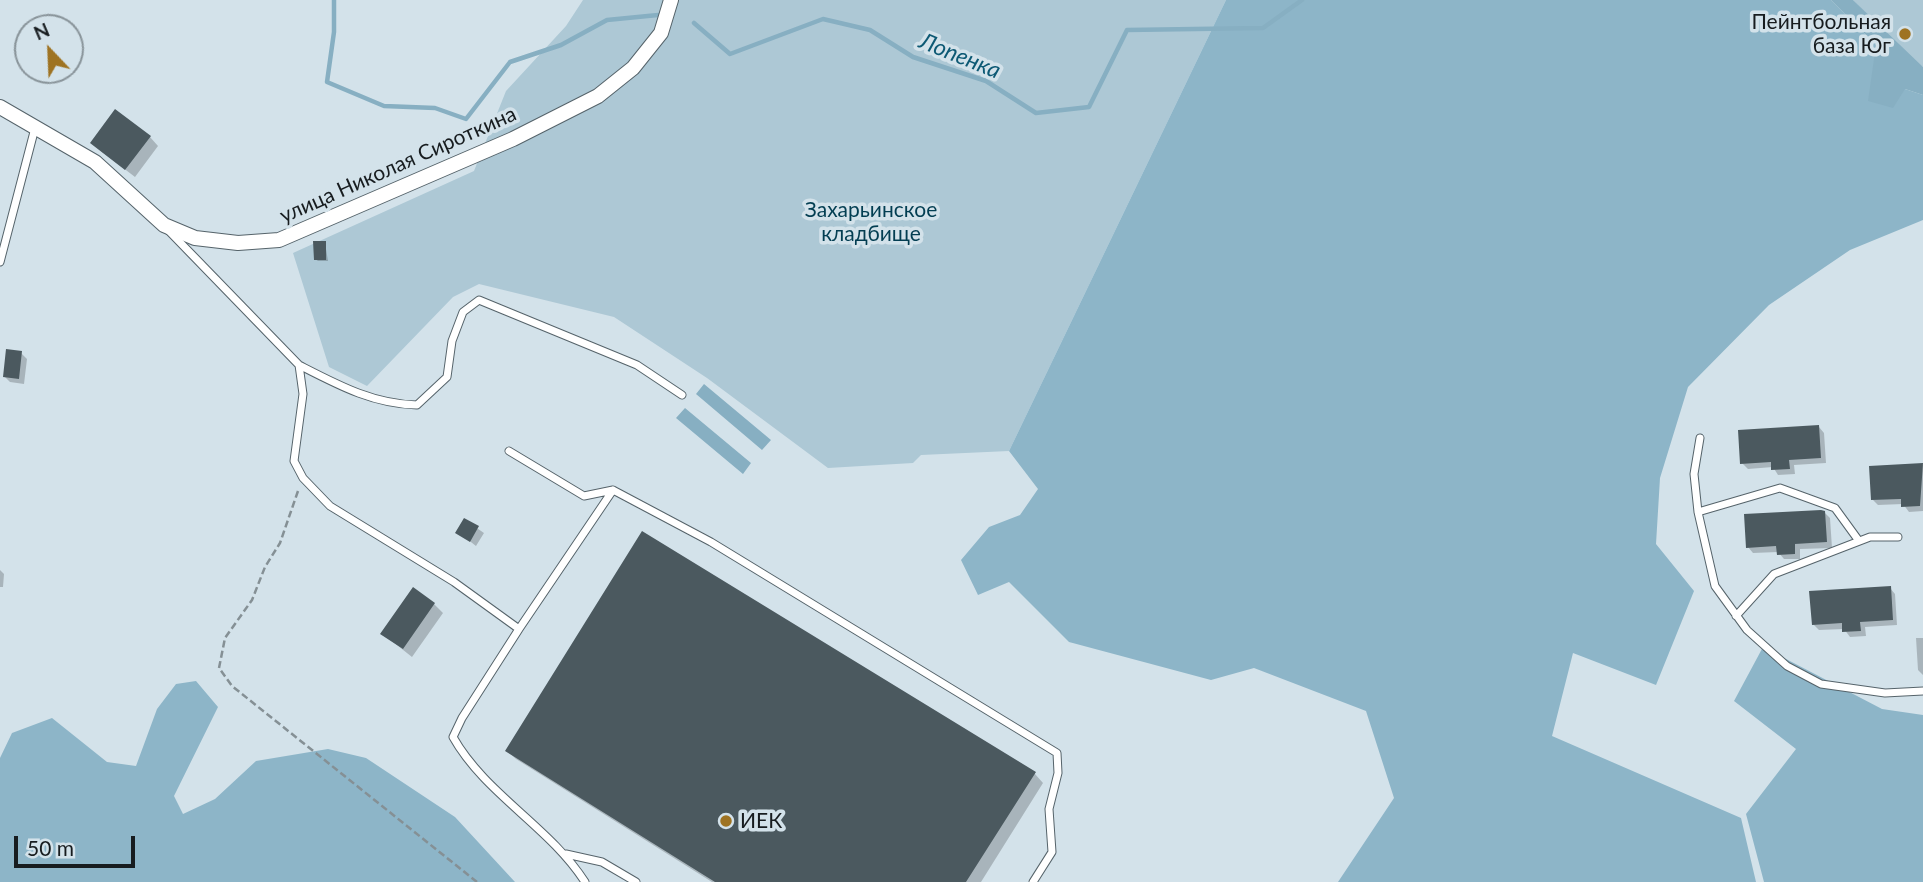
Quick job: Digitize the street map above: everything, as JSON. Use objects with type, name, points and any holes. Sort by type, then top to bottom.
[{"type":"street","name":"улица Николая Сироткина","points":[[0,107],[95,162],[163,225],[195,238],[238,243],[279,240],[513,139],[598,96],[633,68],[661,33],[671,0]]},
{"type":"lane","points":[[0,262],[35,127]]},
{"type":"lane","points":[[163,225],[299,365],[348,391],[390,404],[417,405],[447,377],[452,341],[463,312],[479,300],[637,365],[682,395]]},
{"type":"lane","points":[[299,365],[303,394],[295,461],[303,478],[330,506],[454,582],[519,629]]},
{"type":"lane","points":[[1700,438],[1694,474],[1698,512],[1715,586],[1747,631],[1787,666],[1821,684],[1885,692],[1923,691]]},
{"type":"lane","points":[[509,452],[584,496],[613,490],[711,542],[1057,753],[1058,773],[1049,809],[1052,852],[1033,882]]},
{"type":"lane","points":[[1698,512],[1780,488],[1835,508],[1859,541]]},
{"type":"lane","points":[[585,882],[565,854],[485,776],[453,737],[462,718],[519,629],[613,490]]},
{"type":"lane","points":[[1736,616],[1774,574],[1870,537],[1898,537]]},
{"type":"lane","points":[[565,854],[602,862],[636,882]]},
{"type":"path","points":[[303,478],[280,543],[265,567],[252,600],[225,638],[219,668],[232,686],[477,882]]},
{"type":"green space","name":"Захарьинское кладбище","points":[[583,0],[1226,0],[1009,451],[921,455],[913,463],[828,468],[707,378],[614,317],[479,284],[453,297],[367,386],[329,367],[293,253],[474,171],[506,91],[566,26]]},
{"type":"green space","name":"Пейнтбольная база Юг","points":[[1853,0],[1923,0],[1923,67],[1913,61]]},
{"type":"shaded area","points":[[1226,0],[1831,0],[1876,45],[1905,89],[1923,95],[1923,220],[1850,250],[1769,305],[1688,387],[1660,478],[1656,544],[1694,591],[1656,685],[1573,653],[1552,736],[1741,818],[1756,882],[1338,882],[1394,798],[1366,711],[1254,668],[1211,680],[1069,642],[1009,582],[978,595],[961,560],[989,527],[1020,515],[1038,489],[1009,451]]},
{"type":"shaded area","points":[[1831,0],[1853,0],[1923,67],[1923,95],[1905,89],[1893,108],[1868,101],[1876,45]]},
{"type":"shaded area","points":[[704,384],[771,440],[762,450],[696,394]]},
{"type":"shaded area","points":[[685,408],[751,463],[743,474],[676,418]]},
{"type":"shaded area","points":[[1763,647],[1882,709],[1923,715],[1923,882],[1764,882],[1746,814],[1796,749],[1734,701]]},
{"type":"shaded area","points":[[196,681],[218,707],[174,796],[183,814],[215,799],[256,761],[328,749],[366,758],[455,817],[515,882],[0,882],[0,758],[12,733],[52,718],[107,762],[136,766],[157,709],[176,684]]},
{"type":"building","points":[[115,109],[151,136],[125,170],[90,143]]},
{"type":"building","points":[[313,241],[326,241],[326,260],[314,260]]},
{"type":"building","points":[[6,349],[22,351],[19,379],[3,377]]},
{"type":"building","points":[[1819,425],[1821,458],[1789,460],[1790,469],[1771,470],[1771,462],[1740,464],[1738,430]]},
{"type":"building","points":[[1923,463],[1920,506],[1901,507],[1901,499],[1871,500],[1869,466]]},
{"type":"building","points":[[1825,511],[1827,542],[1795,544],[1795,554],[1777,555],[1776,546],[1746,548],[1744,514]]},
{"type":"building","points":[[464,518],[479,526],[470,542],[455,533]]},
{"type":"building","points":[[642,531],[1036,772],[966,882],[715,882],[505,751]]},
{"type":"building","points":[[1891,586],[1893,620],[1860,622],[1861,631],[1842,632],[1842,623],[1812,625],[1809,591]]},
{"type":"building","points":[[413,587],[435,603],[403,649],[380,634]]},
{"type":"waterway","name":"Лопенка","points":[[334,0],[334,32],[327,82],[384,106],[435,108],[466,119],[510,62],[561,45],[607,20],[658,15]]},
{"type":"waterway","name":"Лопенка","points":[[694,23],[730,54],[823,19],[870,30],[913,57],[986,81],[1036,113],[1089,107],[1127,30],[1263,28],[1302,0]]},
{"type":"place","name":"Пейнтбольная база Юг","points":[[1905,34]]},
{"type":"place","name":"ИЕК","points":[[726,821]]}]
